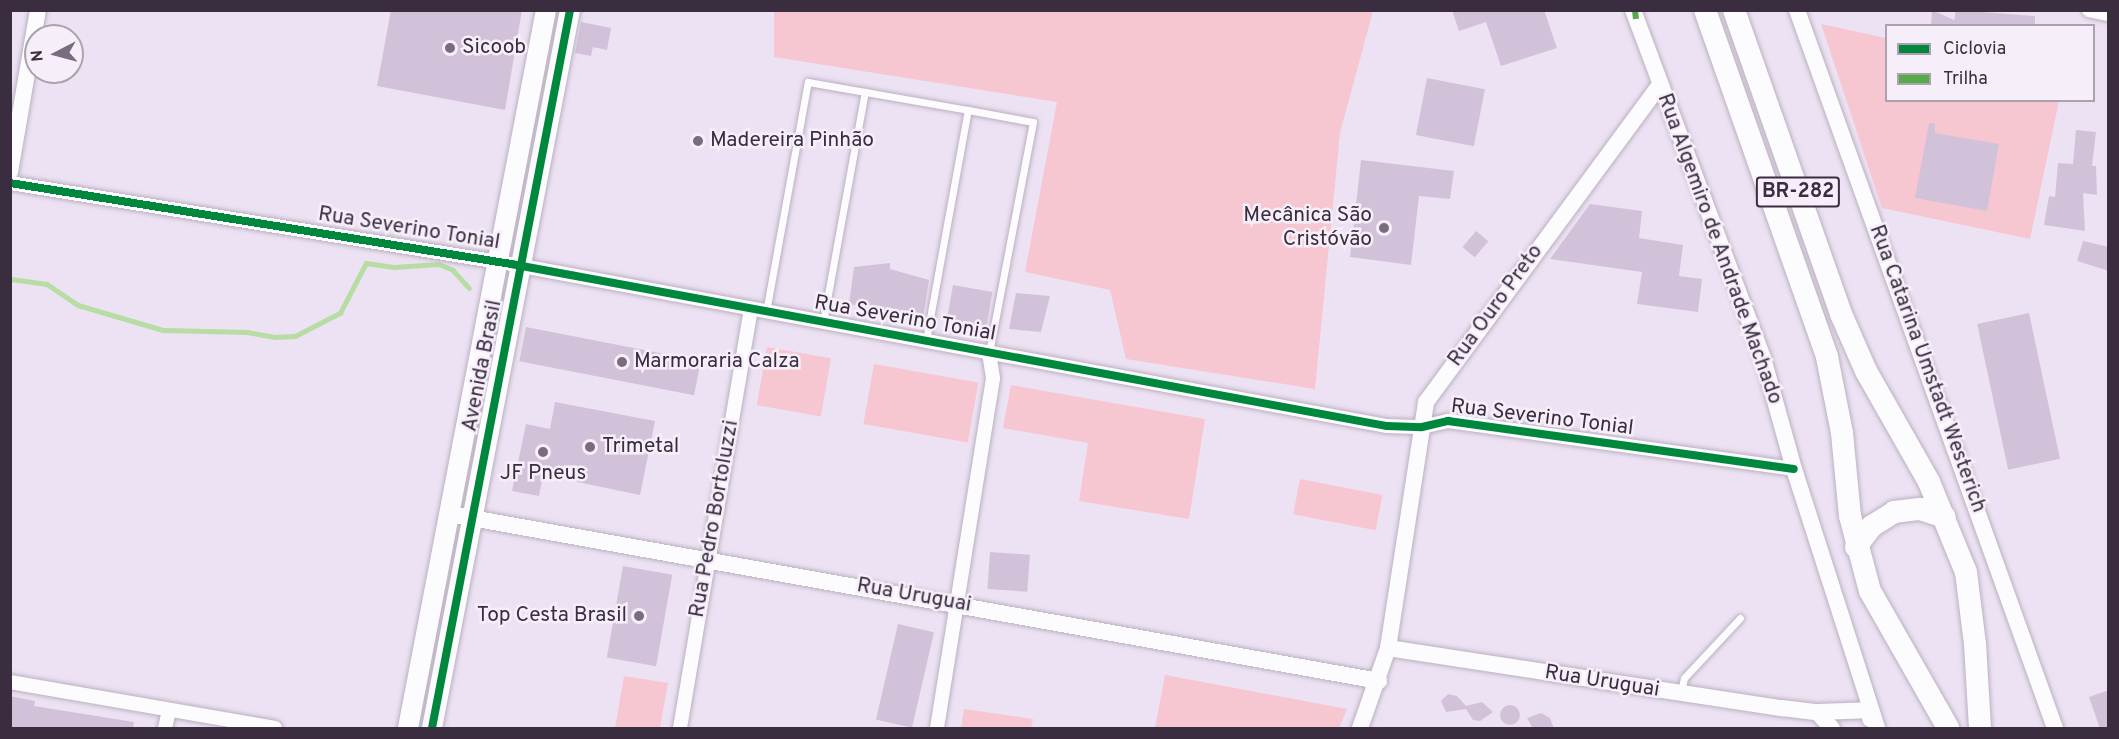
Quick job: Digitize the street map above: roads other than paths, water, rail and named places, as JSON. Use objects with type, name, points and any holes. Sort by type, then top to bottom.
[{"type":"highway","name":"BR-282","points":[[1705,10],[1827,357],[1842,433],[1856,547],[1870,591],[1948,729]]},
{"type":"highway","name":"BR-282","points":[[1734,10],[1841,314],[1866,371],[1916,454],[1945,517],[1966,572],[1971,603],[1980,729]]},
{"type":"highway","points":[[1856,547],[1872,526],[1894,512],[1920,509],[1945,517]]},
{"type":"main road","points":[[545,13],[569,15]]},
{"type":"main road","name":"Avenida Brasil","points":[[408,729],[545,13]]},
{"type":"main road","name":"Avenida Brasil","points":[[432,729],[569,15]]},
{"type":"street","points":[[10,172],[38,10]]},
{"type":"street","name":"Rua Algemiro de Andrade Machado","points":[[1633,10],[1659,86],[1763,358],[1794,469],[1877,729]]},
{"type":"street","name":"Rua Catarina Umstadt Westerich","points":[[1797,10],[2055,729]]},
{"type":"street","points":[[2089,10],[2109,14]]},
{"type":"street","name":"Rua Ouro Preto","points":[[1360,729],[1379,681],[1388,648],[1426,402],[1659,86]]},
{"type":"street","name":"Rua Severino Tonial","points":[[10,183],[497,261],[1387,426],[1422,427],[1448,421],[1794,469]]},
{"type":"street","name":"Rua Pedro Bortoluzzi","points":[[680,729],[751,309]]},
{"type":"street","points":[[937,729],[960,603],[993,378],[989,352]]},
{"type":"street","name":"Rua Uruguai","points":[[449,514],[960,603],[1379,681]]},
{"type":"street","name":"Rua Uruguai","points":[[1388,648],[1681,694],[1817,712],[1871,710]]},
{"type":"street","points":[[10,682],[274,729]]},
{"type":"street","points":[[1868,729],[1871,710]]},
{"type":"street","points":[[165,729],[169,711]]},
{"type":"street","points":[[1817,712],[1832,729]]},
{"type":"lane","points":[[766,312],[808,82],[968,110],[1033,122],[989,352]]},
{"type":"lane","points":[[822,322],[865,92]]},
{"type":"lane","points":[[926,340],[968,110]]},
{"type":"lane","points":[[1681,694],[1684,678],[1740,618]]},
{"type":"waterway","points":[[11,279],[47,284],[78,305],[163,330],[247,332],[275,337],[295,336],[340,313],[366,263],[394,267],[439,264],[453,270],[469,288]]},
{"type":"place","name":"Sicoob","points":[[450,48]]},
{"type":"place","name":"Madereira Pinhão","points":[[698,141]]},
{"type":"place","name":"Mecânica São Cristóvão","points":[[1384,228]]},
{"type":"place","name":"Marmoraria Calza","points":[[622,362]]},
{"type":"place","name":"Trimetal","points":[[590,447]]},
{"type":"place","name":"JF Pneus","points":[[543,452]]},
{"type":"place","name":"Top Cesta Brasil","points":[[639,616]]}]
